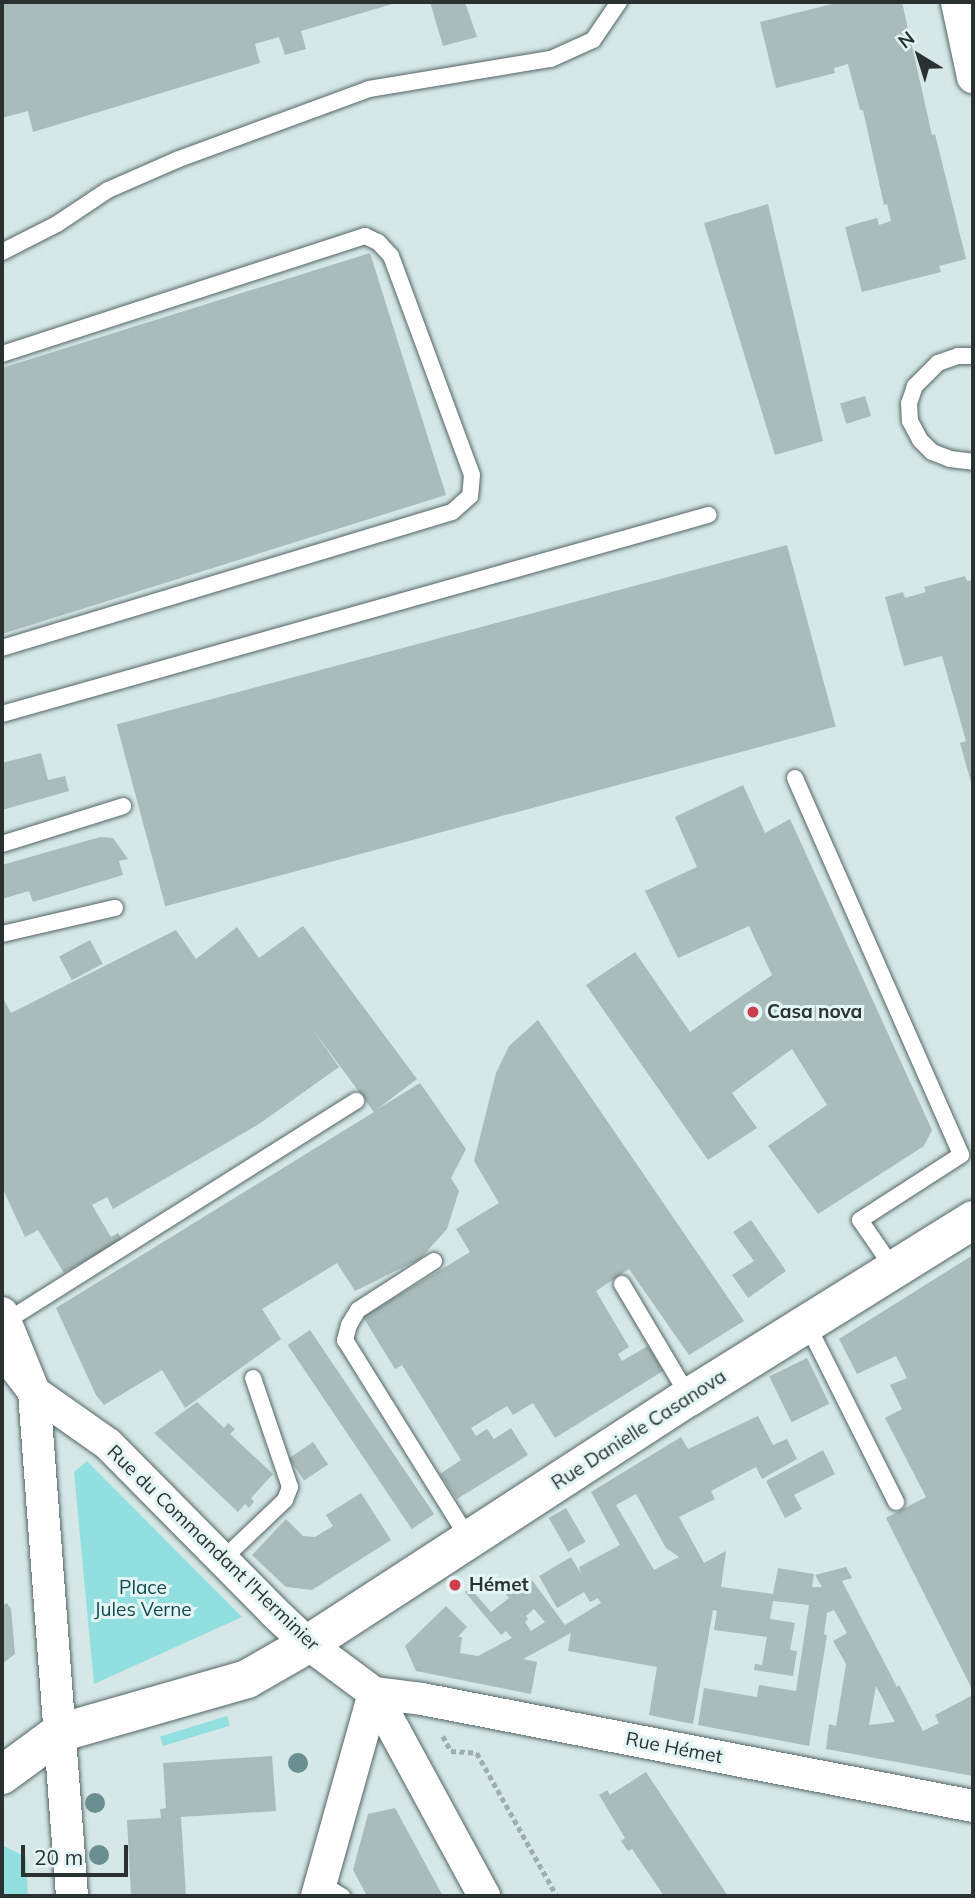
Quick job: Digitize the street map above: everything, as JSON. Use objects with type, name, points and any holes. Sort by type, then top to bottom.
[{"type":"main road","name":"Rue Danielle Casanova","points":[[59,1733],[247,1679],[308,1644],[689,1397],[973,1220]]},
{"type":"main road","points":[[2,1775],[59,1733]]},
{"type":"street","points":[[957,2],[973,77]]},
{"type":"street","name":"Rue du Commandant l'Herminier","points":[[3,1328],[34,1392],[108,1444],[308,1644],[374,1693],[484,1896]]},
{"type":"street","points":[[34,1392],[72,1896]]},
{"type":"street","points":[[326,1892],[374,1693]]},
{"type":"street","name":"Rue Hémet","points":[[374,1693],[422,1699],[973,1806]]},
{"type":"lane","points":[[2,252],[57,224],[108,190],[179,159],[369,89],[551,59],[593,40],[619,2]]},
{"type":"lane","points":[[2,355],[365,236],[378,242],[390,256],[472,475],[470,496],[452,512],[2,648]]},
{"type":"lane","points":[[973,356],[958,356],[938,363],[915,386],[909,403],[910,421],[920,440],[932,452],[950,459],[973,462]]},
{"type":"lane","points":[[2,714],[708,515]]},
{"type":"lane","points":[[795,778],[961,1155],[860,1220],[893,1268]]},
{"type":"lane","points":[[2,844],[123,806]]},
{"type":"lane","points":[[2,934],[115,908]]},
{"type":"lane","points":[[3,1328],[356,1101]]},
{"type":"lane","points":[[434,1261],[358,1310],[349,1325],[345,1340],[469,1539]]},
{"type":"lane","points":[[622,1284],[689,1397]]},
{"type":"lane","points":[[807,1324],[897,1502]]},
{"type":"lane","points":[[222,1560],[285,1500],[290,1487],[253,1378]]},
{"type":"path","points":[[422,1699],[451,1751],[477,1753],[557,1896]]},
{"type":"green space","name":"Place Jules Verne","points":[[87,1461],[242,1617],[94,1684],[74,1472]]},
{"type":"green space","points":[[227,1716],[230,1726],[163,1746],[160,1736]]},
{"type":"green space","points":[[2,1845],[26,1857],[28,1896],[2,1896]]},
{"type":"building","points":[[2,2],[399,2],[301,31],[306,49],[285,55],[279,37],[255,44],[260,63],[33,132],[28,111],[2,118]]},
{"type":"building","points":[[430,2],[465,2],[477,37],[443,46]]},
{"type":"building","points":[[840,2],[902,2],[932,135],[935,134],[966,259],[939,266],[941,272],[862,292],[845,227],[877,218],[879,225],[891,221],[887,204],[884,205],[863,110],[860,110],[848,64],[834,68],[835,73],[776,88],[760,22]]},
{"type":"building","points":[[768,204],[823,441],[775,455],[704,223]]},
{"type":"building","points":[[370,253],[446,495],[2,634],[2,368]]},
{"type":"building","points":[[865,396],[871,416],[846,424],[840,404]]},
{"type":"building","points":[[787,545],[836,727],[165,906],[117,725]]},
{"type":"building","points":[[965,576],[967,581],[973,580],[972,786],[960,743],[966,741],[942,656],[904,666],[885,597],[903,592],[905,598],[926,592],[924,587]]},
{"type":"building","points":[[41,753],[48,780],[65,776],[69,791],[2,810],[2,763]]},
{"type":"building","points":[[743,785],[765,833],[790,819],[932,1130],[924,1146],[818,1214],[768,1146],[827,1105],[792,1049],[732,1093],[757,1128],[708,1160],[586,985],[635,952],[690,1032],[772,975],[749,926],[678,958],[645,891],[697,867],[675,817]]},
{"type":"building","points":[[100,837],[113,838],[128,859],[119,861],[123,875],[33,902],[29,891],[2,899],[2,865]]},
{"type":"building","points":[[303,926],[417,1079],[376,1110],[420,1083],[466,1149],[451,1178],[459,1191],[447,1229],[420,1259],[355,1291],[337,1263],[262,1309],[281,1339],[185,1408],[162,1370],[104,1405],[96,1395],[56,1308],[374,1112],[311,1027],[339,1067],[259,1124],[113,1209],[107,1197],[92,1205],[111,1237],[118,1233],[122,1240],[64,1273],[38,1230],[25,1237],[2,1187],[2,996],[11,1013],[176,930],[196,959],[237,927],[259,958]]},
{"type":"building","points":[[90,940],[103,964],[72,980],[59,956]]},
{"type":"building","points":[[538,1020],[744,1321],[689,1355],[629,1269],[596,1291],[629,1347],[618,1354],[622,1361],[648,1346],[663,1371],[555,1438],[533,1403],[513,1415],[507,1406],[471,1428],[476,1436],[487,1429],[494,1439],[511,1428],[528,1455],[457,1499],[440,1474],[461,1460],[402,1365],[395,1369],[363,1317],[470,1252],[456,1229],[499,1203],[474,1161],[496,1073],[509,1046]]},
{"type":"building","points":[[751,1220],[786,1271],[748,1298],[732,1275],[754,1261],[733,1232]]},
{"type":"building","points":[[973,1255],[973,1691],[886,1518],[926,1497],[885,1418],[902,1409],[890,1385],[907,1378],[896,1356],[857,1374],[839,1339]]},
{"type":"building","points":[[310,1330],[434,1514],[412,1529],[288,1345]]},
{"type":"building","points":[[807,1358],[829,1404],[792,1422],[769,1376]]},
{"type":"building","points":[[197,1402],[224,1428],[228,1423],[235,1429],[230,1434],[273,1474],[251,1498],[254,1502],[249,1508],[245,1504],[238,1512],[154,1433]]},
{"type":"building","points":[[758,1416],[773,1445],[787,1439],[797,1459],[762,1479],[756,1467],[711,1491],[715,1499],[679,1517],[704,1563],[726,1551],[721,1587],[773,1594],[778,1568],[814,1574],[812,1587],[822,1587],[815,1575],[846,1567],[852,1578],[842,1581],[923,1731],[939,1723],[935,1715],[973,1695],[973,1776],[826,1749],[829,1724],[836,1726],[846,1664],[833,1641],[847,1633],[834,1610],[827,1613],[824,1634],[827,1635],[809,1746],[698,1725],[704,1688],[757,1697],[759,1685],[796,1691],[809,1605],[773,1601],[770,1619],[795,1623],[790,1650],[797,1651],[793,1676],[754,1670],[755,1664],[762,1665],[767,1637],[714,1630],[717,1611],[713,1610],[693,1724],[649,1715],[657,1667],[568,1651],[571,1633],[523,1659],[537,1662],[531,1694],[416,1671],[405,1646],[446,1606],[467,1627],[458,1637],[462,1637],[460,1653],[478,1656],[512,1638],[506,1631],[501,1635],[465,1592],[470,1588],[491,1612],[509,1598],[505,1593],[516,1584],[520,1589],[532,1580],[565,1625],[601,1603],[598,1598],[590,1602],[584,1592],[557,1608],[539,1576],[571,1557],[581,1574],[579,1567],[620,1545],[591,1492],[681,1437],[688,1449]],"holes":[[[636,1494],[666,1548],[679,1557],[654,1570],[616,1505]],[[534,1609],[545,1622],[531,1631],[525,1622],[528,1619],[526,1616]],[[876,1686],[895,1722],[869,1725]]]},
{"type":"building","points":[[313,1442],[328,1464],[304,1481],[289,1458]]},
{"type":"building","points":[[823,1450],[835,1474],[794,1495],[802,1509],[785,1518],[766,1481]]},
{"type":"building","points":[[361,1493],[391,1540],[312,1590],[286,1587],[252,1555],[286,1519],[303,1536],[315,1537],[333,1526],[326,1515]]},
{"type":"building","points":[[566,1508],[586,1542],[568,1552],[549,1518]]},
{"type":"building","points":[[7,1603],[11,1609],[15,1654],[2,1664],[2,1606]]},
{"type":"building","points":[[272,1756],[276,1811],[181,1817],[186,1896],[131,1896],[127,1820],[161,1818],[160,1809],[166,1808],[163,1763]]},
{"type":"building","points":[[646,1772],[728,1896],[664,1896],[632,1849],[628,1851],[621,1841],[625,1838],[599,1795],[607,1790],[610,1795]]},
{"type":"building","points":[[395,1808],[443,1896],[367,1896],[353,1870],[368,1814]]},
{"type":"place","name":"Casa nova","points":[[753,1012]]},
{"type":"place","name":"Hémet","points":[[455,1585]]}]
